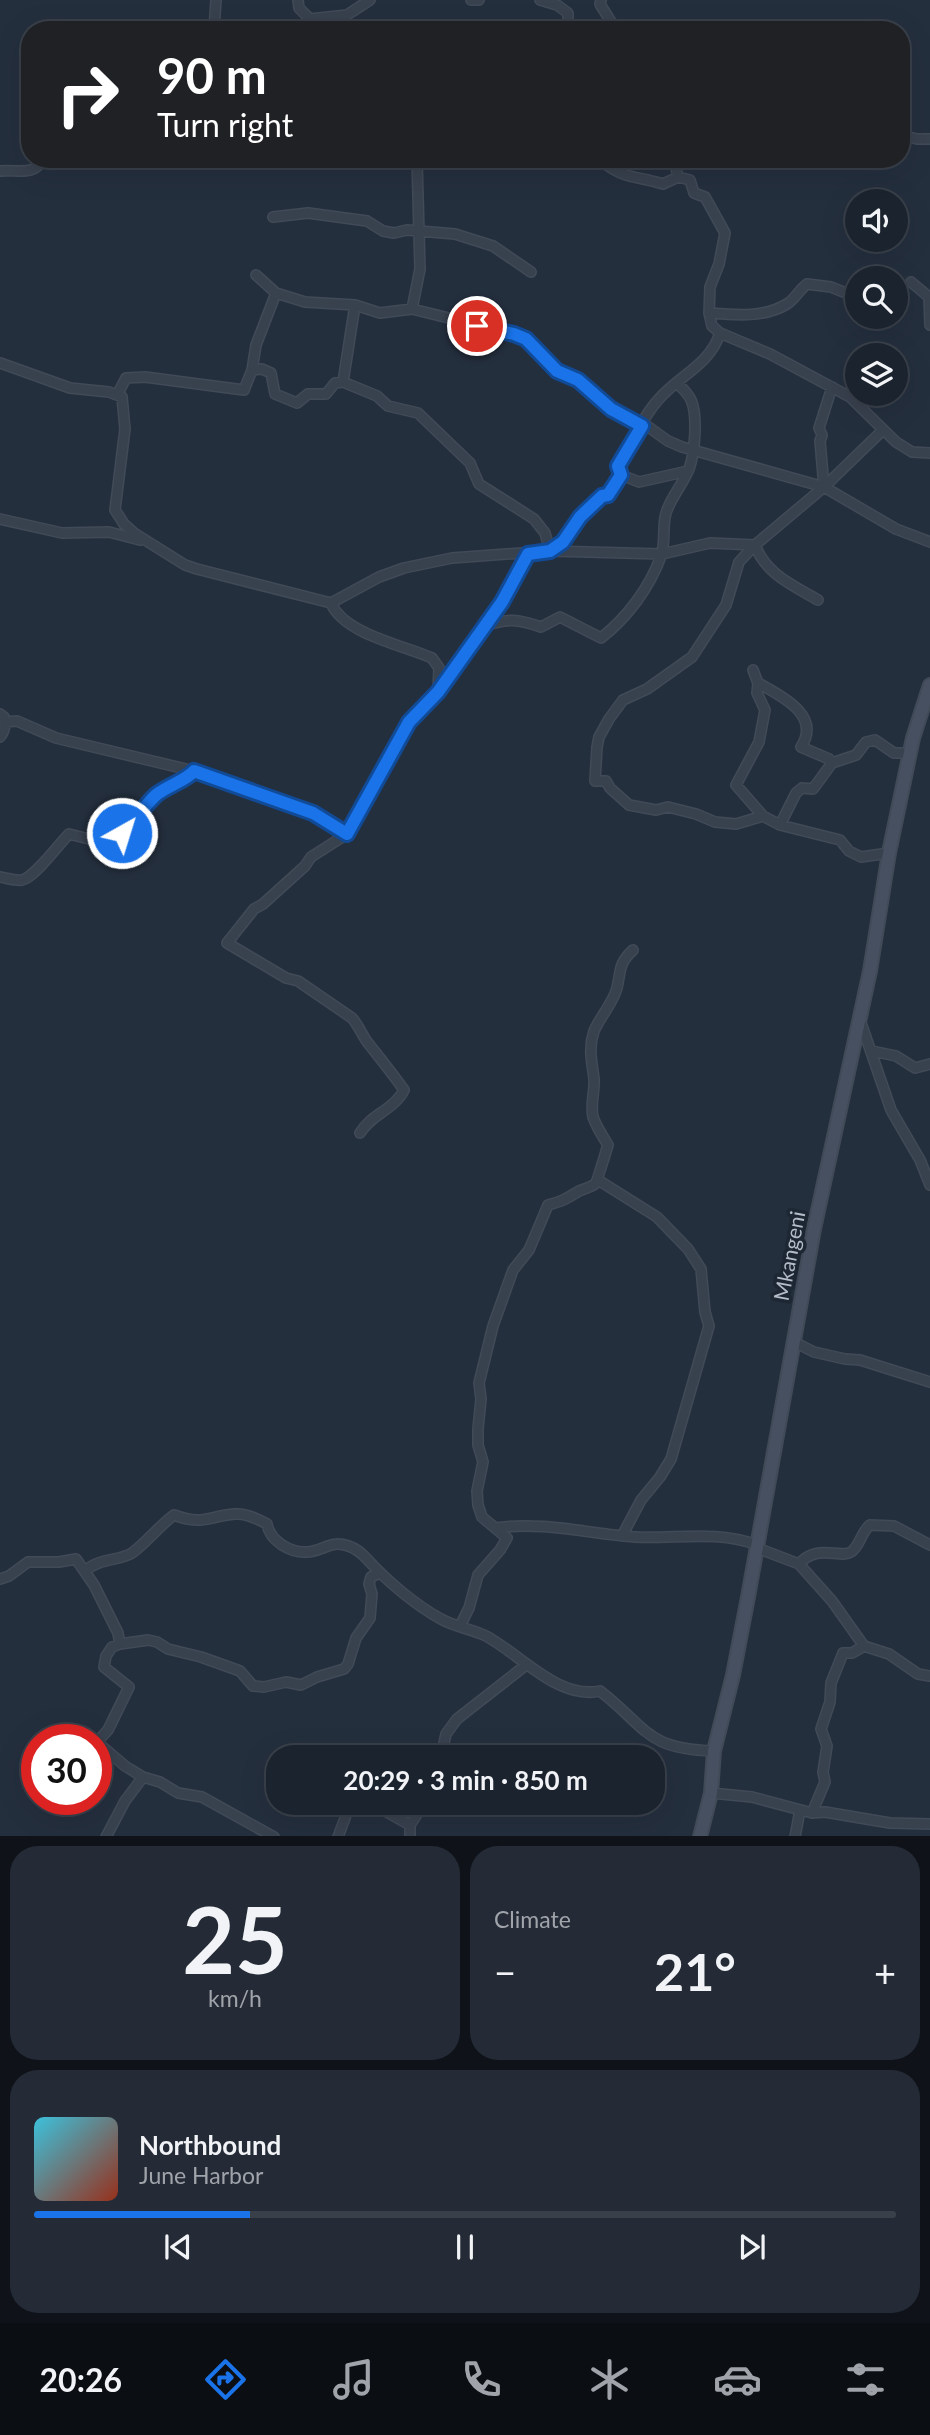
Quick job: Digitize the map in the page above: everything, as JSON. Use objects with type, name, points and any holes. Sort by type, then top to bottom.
[{"type":"street","points":[[215,21],[216,0]]},
{"type":"street","points":[[298,0],[299,8],[310,19],[347,15],[370,0]]},
{"type":"street","points":[[471,0],[479,0]]},
{"type":"street","points":[[540,0],[557,5],[568,13],[568,21]]},
{"type":"street","points":[[601,0],[600,4],[610,21]]},
{"type":"street","points":[[910,136],[930,139]]},
{"type":"street","points":[[0,171],[29,172],[35,168]]},
{"type":"street","points":[[412,309],[420,269],[417,168]]},
{"type":"street","points":[[608,168],[625,177],[663,184],[678,177],[690,180],[694,193],[705,197],[725,233],[719,264],[710,287],[709,313],[712,326],[850,397],[896,442],[912,452],[930,453]]},
{"type":"street","points":[[676,168],[678,177]]},
{"type":"street","points":[[273,217],[308,213],[367,221],[383,231],[394,233],[418,230],[456,234],[493,246],[530,272]]},
{"type":"street","points":[[256,275],[276,293],[305,302],[355,305],[380,313],[412,309],[514,334],[526,339],[557,371],[578,380],[611,409],[668,441],[824,487],[896,529],[930,542]]},
{"type":"street","points":[[911,282],[929,297],[930,325]]},
{"type":"street","points":[[709,313],[772,312],[790,302],[807,284],[831,287],[845,293]]},
{"type":"street","points":[[117,395],[126,378],[145,377],[244,390],[252,370],[256,345],[276,293]]},
{"type":"street","points":[[343,382],[355,305]]},
{"type":"street","points":[[621,475],[618,466],[659,398],[703,361],[716,344],[720,332]]},
{"type":"street","points":[[0,363],[69,388],[108,392],[122,397],[125,429],[115,510],[124,524],[185,565],[331,603],[379,577],[404,568],[452,558],[550,551],[662,554],[710,543],[755,545]]},
{"type":"street","points":[[252,370],[262,369],[271,373],[275,394],[297,403],[308,394],[323,395],[335,383],[343,382],[377,396],[388,406],[418,412],[470,463],[479,484],[534,519],[545,533],[550,551]]},
{"type":"street","points":[[484,626],[503,619],[541,626],[559,617],[601,638],[618,625],[644,589],[662,554],[666,514],[688,471],[693,449],[693,406],[691,398],[677,383]]},
{"type":"street","points":[[824,487],[821,472],[822,435],[819,428],[832,387]]},
{"type":"street","points":[[762,816],[736,824],[715,822],[668,807],[656,810],[629,805],[610,788],[606,780],[596,781],[599,737],[623,700],[647,689],[692,657],[726,605],[739,562],[755,545],[824,487],[883,430]]},
{"type":"street","points":[[621,475],[639,482],[688,471]]},
{"type":"street","points":[[550,551],[563,542],[580,517],[602,496],[608,495],[621,475]]},
{"type":"street","points":[[0,519],[62,533],[109,532],[152,544]]},
{"type":"street","points":[[755,545],[761,559],[775,574],[818,600]]},
{"type":"street","points":[[360,1133],[366,1122],[399,1099],[404,1090],[390,1069],[352,1018],[298,981],[286,978],[226,943],[254,909],[305,866],[311,856],[347,834],[409,722],[438,692],[502,602],[528,554]]},
{"type":"street","points":[[331,603],[334,611],[363,631],[432,658],[439,668],[438,692]]},
{"type":"street","points":[[753,670],[758,683],[757,693],[765,710],[759,742],[736,785],[762,816],[780,825],[840,840],[849,851],[861,857],[889,853]]},
{"type":"street","points":[[758,683],[794,704],[808,728],[801,747],[829,759],[832,763]]},
{"type":"street","name":"Mkangeni","points":[[700,1836],[711,1793],[714,1751],[733,1675],[814,1229],[860,1018],[889,853],[910,753],[930,685]]},
{"type":"street","points":[[0,737],[4,732],[3,718],[17,721],[56,738],[194,771],[313,813],[347,834]]},
{"type":"street","points":[[780,825],[796,793],[802,788],[813,789],[832,763],[856,755],[866,742],[875,740],[894,753],[910,753]]},
{"type":"street","points":[[0,877],[21,881],[34,874],[69,834],[109,844],[115,841],[155,796],[191,776],[194,771]]},
{"type":"street","points":[[460,1626],[469,1608],[478,1575],[507,1538],[482,1517],[477,1491],[483,1462],[478,1445],[480,1383],[493,1326],[513,1270],[529,1250],[548,1205],[567,1201],[598,1180],[598,1172],[608,1145],[592,1111],[592,1043],[597,1026],[617,988],[619,970],[625,957],[633,950]]},
{"type":"street","points":[[860,1018],[891,1110],[920,1160],[930,1185]]},
{"type":"street","points":[[872,1051],[896,1056],[915,1068],[930,1064]]},
{"type":"street","points":[[598,1180],[657,1217],[688,1249],[701,1269],[709,1326],[671,1459],[641,1500],[623,1534]]},
{"type":"street","points":[[794,1342],[814,1352],[860,1360],[930,1382]]},
{"type":"street","points":[[85,1571],[111,1558],[130,1554],[174,1515],[188,1520],[204,1521],[237,1513],[254,1517],[267,1524],[275,1541],[296,1550],[308,1553],[332,1544],[346,1545],[362,1553],[380,1573],[424,1608],[442,1619],[485,1635],[546,1678],[579,1691],[600,1691],[650,1738],[680,1749],[714,1751]]},
{"type":"street","points":[[799,1564],[823,1551],[847,1554],[851,1552],[858,1546],[865,1529],[870,1525],[894,1527],[930,1545]]},
{"type":"street","points":[[496,1528],[508,1526],[570,1529],[641,1537],[708,1536],[741,1539],[799,1564],[832,1601],[864,1646],[889,1654],[918,1674],[930,1676]]},
{"type":"street","points":[[0,1579],[9,1576],[28,1562],[76,1559],[94,1584],[118,1633],[120,1644]]},
{"type":"street","points":[[274,1836],[202,1797],[178,1793],[160,1782],[143,1777],[125,1766],[97,1742],[108,1730],[130,1687],[104,1667],[106,1656],[112,1647],[148,1640],[168,1649],[240,1671],[253,1686],[264,1687],[286,1682],[301,1685],[344,1669],[348,1664],[351,1650],[370,1618],[371,1577],[380,1573]]},
{"type":"street","points":[[812,1812],[825,1782],[823,1772],[827,1746],[821,1729],[830,1702],[831,1682],[843,1653],[852,1653],[864,1646]]},
{"type":"street","points":[[444,1745],[446,1734],[457,1719],[526,1665]]},
{"type":"street","points":[[106,1836],[125,1801],[143,1777]]},
{"type":"street","points":[[711,1793],[752,1797],[812,1812],[890,1823],[930,1824]]},
{"type":"street","points":[[338,1836],[348,1810],[354,1804],[385,1811],[410,1825]]},
{"type":"street","points":[[795,1836],[800,1810]]},
{"type":"street","points":[[410,1836],[410,1825],[417,1815]]},
{"type":"route","points":[[122,833],[155,796],[191,776],[194,771],[313,813],[347,834],[409,722],[438,692],[502,602],[528,554],[550,551],[563,542],[580,517],[596,505],[602,496],[608,495],[621,475],[618,466],[642,426],[611,409],[578,380],[557,371],[526,339],[477,326]]}]
